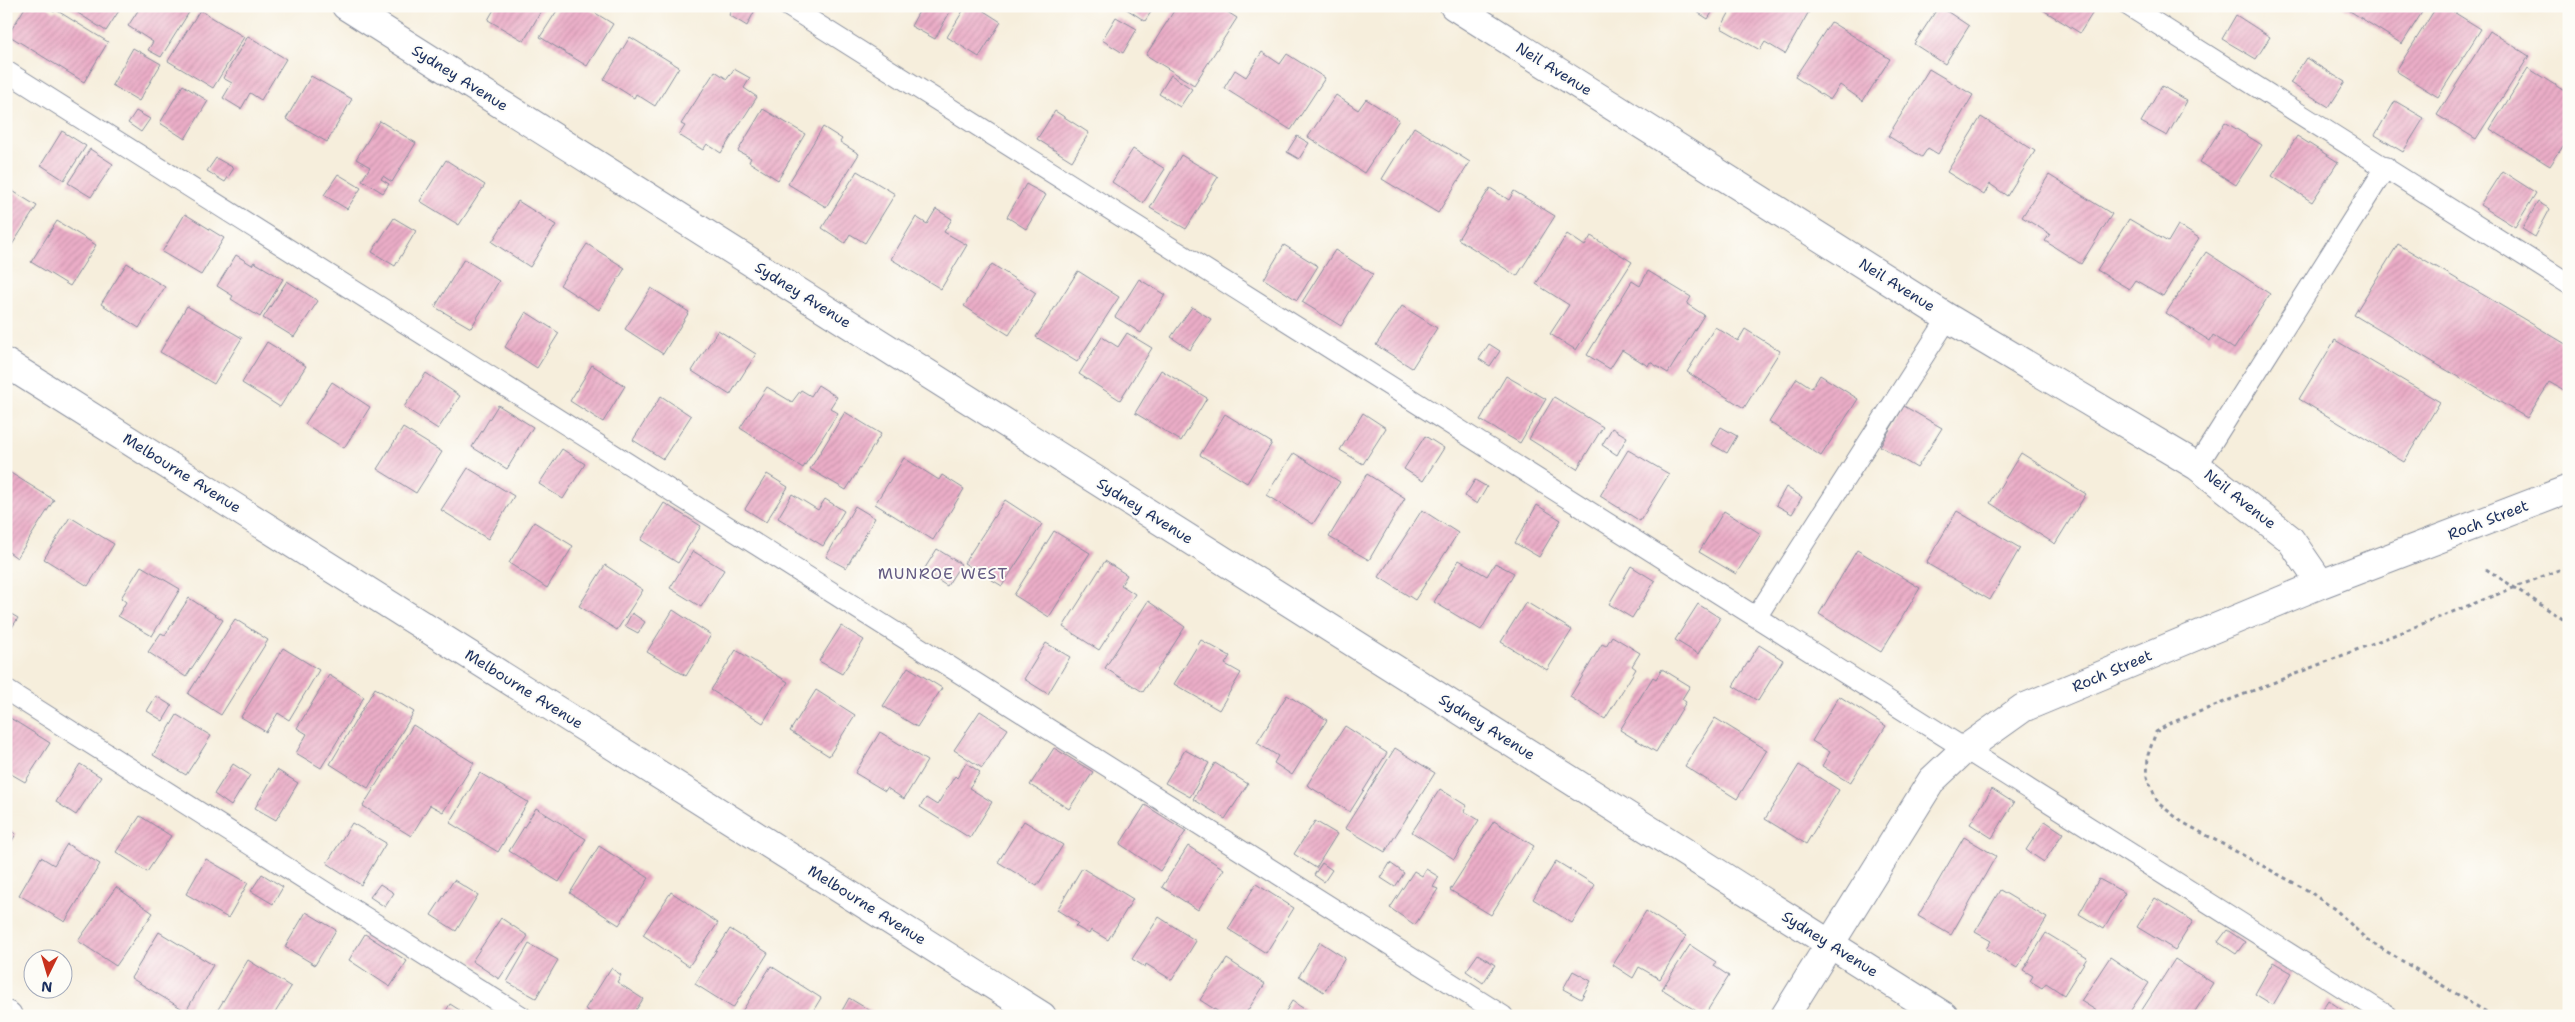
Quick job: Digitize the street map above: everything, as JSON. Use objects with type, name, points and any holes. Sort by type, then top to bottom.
[{"type":"street","name":"Sydney Avenue","points":[[346,6],[1944,1016]]},
{"type":"street","name":"Neil Avenue","points":[[1454,6],[1948,318],[2197,466],[2290,539],[2321,584]]},
{"type":"street","name":"Melbourne Avenue","points":[[6,363],[1042,1016]]},
{"type":"street","name":"Roch Street","points":[[1785,1016],[1932,780],[1964,750],[2024,708],[2321,584],[2569,489]]},
{"type":"lane","points":[[788,6],[2388,1016]]},
{"type":"lane","points":[[2129,6],[2569,284]]},
{"type":"lane","points":[[6,71],[1503,1016]]},
{"type":"lane","points":[[2197,466],[2386,167]]},
{"type":"lane","points":[[1757,616],[1948,318]]},
{"type":"lane","points":[[6,690],[522,1016]]},
{"type":"path","points":[[2493,1016],[2366,939],[2336,910],[2307,890],[2182,822],[2158,803],[2147,777],[2148,755],[2156,732],[2171,723],[2569,566]]},
{"type":"path","points":[[2486,570],[2569,623]]},
{"type":"building","points":[[26,6],[46,6],[54,12],[56,10],[108,42],[84,82],[8,35]]},
{"type":"building","points":[[67,6],[122,6],[106,31]]},
{"type":"building","points":[[141,6],[193,6],[161,57],[148,50],[153,42],[128,26]]},
{"type":"building","points":[[496,6],[544,6],[524,41],[488,20]]},
{"type":"building","points":[[560,6],[584,6],[613,24],[587,66],[540,37]]},
{"type":"building","points":[[734,6],[757,6],[747,26],[729,15]]},
{"type":"building","points":[[922,6],[953,6],[935,39],[911,26]]},
{"type":"building","points":[[966,6],[976,6],[1001,22],[979,57],[947,37]]},
{"type":"building","points":[[1122,6],[1155,6],[1145,21]]},
{"type":"building","points":[[1177,6],[1218,6],[1237,18],[1194,85],[1146,55]]},
{"type":"building","points":[[1688,6],[1716,6],[1708,19]]},
{"type":"building","points":[[1733,6],[1812,6],[1785,54],[1765,42],[1760,50],[1721,28]]},
{"type":"building","points":[[1939,6],[1969,26],[1945,64],[1914,44]]},
{"type":"building","points":[[2045,6],[2097,6],[2080,33],[2043,10]]},
{"type":"building","points":[[2342,6],[2426,6],[2402,44]]},
{"type":"building","points":[[2437,6],[2444,6],[2481,29],[2438,97],[2396,71]]},
{"type":"building","points":[[200,10],[244,37],[213,88],[168,61]]},
{"type":"building","points":[[2236,15],[2270,37],[2256,59],[2222,39]]},
{"type":"building","points":[[1116,17],[1137,29],[1123,53],[1102,40]]},
{"type":"building","points":[[1831,22],[1890,59],[1863,101],[1840,85],[1830,100],[1795,77]]},
{"type":"building","points":[[2490,31],[2529,56],[2476,139],[2437,115]]},
{"type":"building","points":[[248,36],[286,59],[261,100],[250,93],[241,109],[223,98],[232,83],[223,78]]},
{"type":"building","points":[[630,37],[679,67],[655,106],[636,94],[634,98],[604,79]]},
{"type":"building","points":[[133,48],[161,64],[139,101],[112,85]]},
{"type":"building","points":[[1262,52],[1280,64],[1287,54],[1325,78],[1291,130],[1224,88],[1235,70],[1246,77]]},
{"type":"building","points":[[2306,58],[2345,82],[2329,107],[2290,83]]},
{"type":"building","points":[[2528,68],[2569,94],[2569,137],[2550,166],[2490,129]]},
{"type":"building","points":[[734,69],[750,78],[744,88],[757,97],[721,153],[707,144],[703,150],[679,135],[685,126],[681,124],[715,71],[727,79]]},
{"type":"building","points":[[1929,69],[1973,95],[1938,154],[1928,148],[1922,157],[1888,136]]},
{"type":"building","points":[[1171,75],[1192,89],[1180,107],[1159,94]]},
{"type":"building","points":[[311,76],[352,99],[327,142],[286,119]]},
{"type":"building","points":[[183,85],[208,101],[185,139],[160,123]]},
{"type":"building","points":[[2162,86],[2187,101],[2167,136],[2141,122]]},
{"type":"building","points":[[1336,95],[1358,110],[1366,99],[1399,120],[1364,173],[1308,137]]},
{"type":"building","points":[[6,100],[13,104],[6,115]]},
{"type":"building","points":[[2395,101],[2424,118],[2403,152],[2375,135]]},
{"type":"building","points":[[763,109],[805,134],[778,180],[749,162],[751,158],[738,151]]},
{"type":"building","points":[[136,111],[150,119],[141,132],[128,123]]},
{"type":"building","points":[[1055,111],[1089,133],[1072,161],[1037,139]]},
{"type":"building","points":[[1981,117],[2035,151],[2007,196],[1990,184],[1984,195],[1947,172]]},
{"type":"building","points":[[380,121],[416,143],[392,182],[383,176],[381,179],[389,184],[383,193],[362,180],[370,167],[356,159]]},
{"type":"building","points":[[2225,122],[2262,145],[2236,185],[2200,162]]},
{"type":"building","points":[[823,127],[842,139],[840,142],[859,154],[826,207],[788,184]]},
{"type":"building","points":[[1414,127],[1470,162],[1438,213],[1382,179]]},
{"type":"building","points":[[62,131],[86,146],[64,180],[41,165]]},
{"type":"building","points":[[1297,136],[1309,143],[1299,159],[1287,152]]},
{"type":"building","points":[[2297,136],[2338,162],[2312,202],[2272,176]]},
{"type":"building","points":[[90,149],[113,164],[91,197],[68,183]]},
{"type":"building","points":[[1133,149],[1165,169],[1143,203],[1112,182]]},
{"type":"building","points":[[1181,155],[1218,177],[1186,229],[1150,208]]},
{"type":"building","points":[[216,158],[234,168],[225,182],[207,171]]},
{"type":"building","points":[[446,160],[485,185],[459,225],[420,201]]},
{"type":"building","points":[[857,171],[895,194],[865,243],[850,234],[845,243],[822,228]]},
{"type":"building","points":[[2502,171],[2536,193],[2515,227],[2480,205]]},
{"type":"building","points":[[338,174],[361,188],[347,209],[324,195]]},
{"type":"building","points":[[2049,175],[2112,214],[2081,264],[2045,241],[2050,234],[2022,217]]},
{"type":"building","points":[[1026,184],[1046,195],[1026,229],[1007,217]]},
{"type":"building","points":[[6,187],[37,206],[10,248],[6,246]]},
{"type":"building","points":[[1490,188],[1509,200],[1514,191],[1555,216],[1517,276],[1458,239]]},
{"type":"building","points":[[518,201],[556,225],[530,267],[492,242]]},
{"type":"building","points":[[2538,202],[2550,209],[2535,237],[2522,229]]},
{"type":"building","points":[[936,209],[952,219],[944,232],[967,245],[941,289],[891,259],[916,217],[927,224]]},
{"type":"building","points":[[185,214],[224,238],[201,275],[162,252]]},
{"type":"building","points":[[394,218],[416,231],[395,266],[372,252]]},
{"type":"building","points":[[2129,219],[2168,242],[2178,225],[2199,238],[2163,296],[2135,280],[2129,289],[2097,270]]},
{"type":"building","points":[[57,221],[96,245],[70,286],[31,262]]},
{"type":"building","points":[[1567,234],[1585,246],[1591,236],[1632,262],[1576,350],[1550,334],[1569,305],[1536,284]]},
{"type":"building","points":[[587,244],[625,268],[599,310],[560,285]]},
{"type":"building","points":[[2398,244],[2569,346],[2569,393],[2550,382],[2527,418],[2354,315]]},
{"type":"building","points":[[1284,245],[1318,266],[1297,300],[1264,279]]},
{"type":"building","points":[[1335,250],[1373,274],[1341,326],[1302,302]]},
{"type":"building","points":[[2206,252],[2270,294],[2234,349],[2213,335],[2210,341],[2166,313]]},
{"type":"building","points":[[236,255],[252,265],[254,262],[283,279],[260,317],[231,299],[233,296],[217,286]]},
{"type":"building","points":[[464,259],[499,281],[471,328],[435,307]]},
{"type":"building","points":[[127,263],[165,287],[139,328],[101,304]]},
{"type":"building","points":[[992,264],[1036,293],[1009,335],[964,306]]},
{"type":"building","points":[[1078,271],[1119,297],[1077,362],[1036,337]]},
{"type":"building","points":[[1648,271],[1691,297],[1687,304],[1704,315],[1668,373],[1650,362],[1648,366],[1622,350],[1610,369],[1587,355],[1632,281],[1640,286]]},
{"type":"building","points":[[1139,279],[1165,295],[1141,333],[1115,317]]},
{"type":"building","points":[[287,281],[318,301],[294,337],[263,318]]},
{"type":"building","points":[[651,288],[689,312],[663,354],[625,329]]},
{"type":"building","points":[[187,306],[242,338],[214,384],[160,352]]},
{"type":"building","points":[[1402,306],[1437,328],[1412,368],[1376,345]]},
{"type":"building","points":[[1192,307],[1211,319],[1190,350],[1171,337]]},
{"type":"building","points":[[526,312],[559,333],[537,368],[505,347]]},
{"type":"building","points":[[1715,327],[1738,341],[1745,329],[1780,351],[1744,408],[1687,372]]},
{"type":"building","points":[[718,330],[756,354],[730,395],[692,371]]},
{"type":"building","points":[[1127,333],[1152,348],[1120,400],[1079,374],[1102,337],[1118,347]]},
{"type":"building","points":[[2335,340],[2440,402],[2404,462],[2299,399]]},
{"type":"building","points":[[267,342],[306,366],[280,407],[242,383]]},
{"type":"building","points":[[1489,344],[1500,351],[1490,366],[1479,359]]},
{"type":"building","points":[[592,365],[625,386],[603,422],[570,401]]},
{"type":"building","points":[[1161,370],[1207,398],[1181,441],[1135,413]]},
{"type":"building","points":[[426,373],[460,396],[438,429],[404,407]]},
{"type":"building","points":[[1820,375],[1858,399],[1821,456],[1769,422],[1797,378],[1812,388]]},
{"type":"building","points":[[1506,376],[1546,399],[1520,443],[1480,420]]},
{"type":"building","points":[[332,382],[370,407],[344,448],[305,424]]},
{"type":"building","points":[[818,385],[837,397],[830,408],[838,413],[803,468],[740,428],[767,387],[792,402],[801,390],[811,396]]},
{"type":"building","points":[[661,396],[691,416],[663,459],[633,440]]},
{"type":"building","points":[[1554,397],[1603,427],[1577,469],[1529,439]]},
{"type":"building","points":[[498,405],[533,427],[507,469],[472,447]]},
{"type":"building","points":[[1904,406],[1942,428],[1917,468],[1880,446]]},
{"type":"building","points":[[845,412],[881,434],[846,490],[810,469]]},
{"type":"building","points":[[1363,413],[1386,428],[1363,464],[1340,450]]},
{"type":"building","points":[[1225,414],[1272,443],[1247,483],[1200,455]]},
{"type":"building","points":[[1721,427],[1737,436],[1727,453],[1711,444]]},
{"type":"building","points":[[403,428],[442,452],[416,493],[377,469]]},
{"type":"building","points":[[1612,428],[1627,437],[1617,455],[1602,445]]},
{"type":"building","points":[[1425,436],[1444,448],[1423,481],[1404,469]]},
{"type":"building","points":[[562,449],[585,464],[563,499],[539,484]]},
{"type":"building","points":[[1628,450],[1669,474],[1640,521],[1600,496]]},
{"type":"building","points":[[1294,453],[1340,482],[1313,524],[1266,495]]},
{"type":"building","points":[[2021,453],[2086,494],[2055,544],[1990,503]]},
{"type":"building","points":[[904,458],[939,480],[942,475],[964,489],[933,540],[875,504]]},
{"type":"building","points":[[468,468],[514,496],[488,539],[441,510]]},
{"type":"building","points":[[6,470],[54,500],[17,558],[6,550]]},
{"type":"building","points":[[767,474],[788,487],[766,522],[745,509]]},
{"type":"building","points":[[1367,474],[1405,498],[1369,560],[1329,537]]},
{"type":"building","points":[[1475,480],[1487,487],[1477,504],[1465,496]]},
{"type":"building","points":[[1786,487],[1802,497],[1792,514],[1776,505]]},
{"type":"building","points":[[792,494],[818,510],[825,499],[844,511],[823,546],[778,518]]},
{"type":"building","points":[[1005,500],[1042,524],[1002,586],[964,563]]},
{"type":"building","points":[[664,503],[701,526],[678,563],[641,540]]},
{"type":"building","points":[[1537,505],[1561,520],[1539,557],[1515,543]]},
{"type":"building","points":[[855,506],[875,518],[846,568],[826,557]]},
{"type":"building","points":[[1422,510],[1458,533],[1415,600],[1379,577]]},
{"type":"building","points":[[1724,511],[1761,534],[1736,574],[1699,552]]},
{"type":"building","points":[[1957,511],[2020,548],[1990,600],[1926,563]]},
{"type":"building","points":[[70,517],[114,544],[88,586],[44,559]]},
{"type":"building","points":[[534,522],[573,546],[547,588],[509,563]]},
{"type":"building","points":[[1054,531],[1090,553],[1049,617],[1014,595]]},
{"type":"building","points":[[937,549],[961,564],[947,586],[923,571]]},
{"type":"building","points":[[1857,550],[1920,588],[1881,652],[1819,614]]},
{"type":"building","points":[[693,551],[724,570],[701,607],[670,588]]},
{"type":"building","points":[[1459,560],[1487,576],[1495,563],[1514,573],[1481,630],[1434,602]]},
{"type":"building","points":[[1105,561],[1127,575],[1121,585],[1135,594],[1099,650],[1063,627]]},
{"type":"building","points":[[605,565],[643,590],[617,630],[579,606]]},
{"type":"building","points":[[141,566],[180,589],[152,636],[118,616],[126,602],[121,598]]},
{"type":"building","points":[[1631,566],[1655,581],[1632,618],[1609,604]]},
{"type":"building","points":[[189,598],[223,620],[186,677],[148,652],[161,633],[165,635]]},
{"type":"building","points":[[1148,601],[1185,627],[1143,692],[1105,668]]},
{"type":"building","points":[[1526,602],[1572,630],[1547,670],[1501,642]]},
{"type":"building","points":[[1698,604],[1720,618],[1698,654],[1675,640]]},
{"type":"building","points":[[673,610],[711,635],[686,676],[647,652]]},
{"type":"building","points":[[6,611],[18,618],[6,637]]},
{"type":"building","points":[[632,613],[645,622],[638,633],[625,626]]},
{"type":"building","points":[[235,619],[268,640],[221,715],[188,694]]},
{"type":"building","points":[[841,626],[864,640],[842,674],[819,661]]},
{"type":"building","points":[[1612,636],[1640,653],[1632,666],[1636,669],[1605,719],[1570,697],[1602,644],[1606,646]]},
{"type":"building","points":[[1201,640],[1230,656],[1225,664],[1241,673],[1219,710],[1174,684]]},
{"type":"building","points":[[1046,643],[1070,657],[1048,694],[1024,679]]},
{"type":"building","points":[[1759,645],[1783,660],[1758,701],[1733,686]]},
{"type":"building","points":[[283,648],[319,670],[289,720],[278,713],[266,732],[241,717]]},
{"type":"building","points":[[736,650],[788,682],[763,723],[711,690]]},
{"type":"building","points":[[908,667],[942,688],[917,727],[883,706]]},
{"type":"building","points":[[1662,669],[1690,686],[1682,699],[1686,702],[1656,752],[1620,730],[1653,677],[1656,679]]},
{"type":"building","points":[[329,675],[364,697],[321,768],[296,753],[307,734],[297,728]]},
{"type":"building","points":[[375,688],[414,712],[368,788],[330,764]]},
{"type":"building","points":[[816,690],[855,715],[829,756],[790,731]]},
{"type":"building","points":[[1287,695],[1327,720],[1292,775],[1274,763],[1278,756],[1257,743]]},
{"type":"building","points":[[156,696],[172,706],[163,721],[147,711]]},
{"type":"building","points":[[1839,696],[1886,726],[1850,783],[1822,766],[1830,752],[1812,741]]},
{"type":"building","points":[[980,711],[1008,729],[982,768],[954,750]]},
{"type":"building","points":[[177,715],[211,736],[186,775],[153,755]]},
{"type":"building","points":[[7,716],[50,743],[25,782],[6,771]]},
{"type":"building","points":[[1715,718],[1767,750],[1737,799],[1685,766]]},
{"type":"building","points":[[413,725],[474,763],[443,812],[430,805],[411,836],[363,806]]},
{"type":"building","points":[[1345,726],[1387,753],[1350,812],[1307,785]]},
{"type":"building","points":[[880,732],[927,761],[904,799],[887,788],[885,791],[855,773]]},
{"type":"building","points":[[1054,748],[1093,772],[1069,809],[1030,785]]},
{"type":"building","points":[[1395,748],[1435,773],[1385,852],[1345,828]]},
{"type":"building","points":[[1185,750],[1209,763],[1190,797],[1165,783]]},
{"type":"building","points":[[966,763],[980,772],[969,788],[992,802],[970,838],[920,807],[926,798],[937,805],[955,776],[957,778]]},
{"type":"building","points":[[1215,763],[1248,784],[1225,819],[1193,799]]},
{"type":"building","points":[[80,764],[101,777],[76,815],[56,802]]},
{"type":"building","points":[[233,764],[250,775],[231,806],[214,794]]},
{"type":"building","points":[[1799,765],[1839,790],[1806,844],[1765,819]]},
{"type":"building","points":[[277,770],[298,783],[276,820],[255,808]]},
{"type":"building","points":[[480,773],[528,802],[498,852],[450,823]]},
{"type":"building","points":[[1440,789],[1467,806],[1464,811],[1479,820],[1454,859],[1412,832]]},
{"type":"building","points":[[1992,789],[2014,803],[1992,838],[1970,824]]},
{"type":"building","points":[[1145,805],[1186,831],[1160,871],[1120,844]]},
{"type":"building","points":[[536,808],[586,839],[559,882],[509,851]]},
{"type":"building","points":[[140,816],[171,836],[147,872],[116,852]]},
{"type":"building","points":[[1024,821],[1063,845],[1037,886],[998,862]]},
{"type":"building","points":[[1315,821],[1337,834],[1316,868],[1294,854]]},
{"type":"building","points":[[1494,821],[1534,846],[1491,915],[1450,890]]},
{"type":"building","points":[[2045,821],[2063,833],[2044,862],[2026,850]]},
{"type":"building","points":[[352,823],[386,843],[361,885],[327,863]]},
{"type":"building","points":[[6,828],[16,834],[6,851]]},
{"type":"building","points":[[1964,837],[1996,856],[1951,935],[1918,916]]},
{"type":"building","points":[[67,844],[100,864],[65,922],[19,895],[41,857],[54,865]]},
{"type":"building","points":[[599,846],[649,878],[619,925],[570,893]]},
{"type":"building","points":[[1188,846],[1224,869],[1198,910],[1162,887]]},
{"type":"building","points":[[206,859],[248,883],[228,918],[186,894]]},
{"type":"building","points":[[1556,861],[1595,885],[1572,923],[1533,899]]},
{"type":"building","points":[[1322,863],[1332,870],[1324,882],[1314,875]]},
{"type":"building","points":[[1390,863],[1404,873],[1395,887],[1381,878]]},
{"type":"building","points":[[1082,868],[1133,899],[1108,940],[1091,930],[1089,934],[1075,926],[1078,923],[1057,910]]},
{"type":"building","points":[[1426,869],[1439,877],[1433,887],[1438,889],[1415,925],[1390,908],[1414,871],[1422,876]]},
{"type":"building","points":[[262,874],[283,887],[273,904],[251,891]]},
{"type":"building","points":[[2099,879],[2125,893],[2104,929],[2079,914]]},
{"type":"building","points":[[454,880],[478,895],[456,931],[431,915]]},
{"type":"building","points":[[380,884],[394,893],[385,907],[370,897]]},
{"type":"building","points":[[1256,884],[1294,908],[1266,953],[1228,929]]},
{"type":"building","points":[[116,887],[153,913],[116,966],[78,941]]},
{"type":"building","points":[[2000,890],[2047,918],[2017,968],[1986,949],[1991,941],[1975,932]]},
{"type":"building","points":[[671,892],[718,923],[689,966],[643,935]]},
{"type":"building","points":[[2155,898],[2193,921],[2175,950],[2137,927]]},
{"type":"building","points":[[1646,911],[1686,936],[1660,979],[1639,967],[1633,978],[1613,965]]},
{"type":"building","points":[[306,912],[336,930],[315,965],[285,947]]},
{"type":"building","points":[[1159,917],[1196,941],[1172,980],[1146,964],[1145,967],[1132,959]]},
{"type":"building","points":[[501,918],[528,936],[499,979],[472,961]]},
{"type":"building","points":[[730,929],[768,953],[733,1008],[695,984]]},
{"type":"building","points":[[2227,930],[2245,942],[2236,954],[2218,942]]},
{"type":"building","points":[[159,932],[213,965],[186,1011],[131,978]]},
{"type":"building","points":[[2046,933],[2087,958],[2064,995],[2046,983],[2042,988],[2030,981],[2033,976],[2023,970]]},
{"type":"building","points":[[365,934],[407,961],[390,987],[349,960]]},
{"type":"building","points":[[1320,942],[1345,958],[1324,992],[1299,976]]},
{"type":"building","points":[[529,944],[558,960],[536,998],[507,982]]},
{"type":"building","points":[[1690,945],[1716,962],[1714,966],[1729,976],[1704,1016],[1662,989]]},
{"type":"building","points":[[1478,954],[1495,965],[1483,983],[1466,971]]},
{"type":"building","points":[[2110,957],[2149,983],[2127,1016],[2105,1016],[2081,1001]]},
{"type":"building","points":[[1227,959],[1265,984],[1244,1016],[1225,1016],[1200,1000]]},
{"type":"building","points":[[2175,959],[2213,983],[2192,1016],[2138,1016]]},
{"type":"building","points":[[248,960],[291,987],[273,1016],[214,1016]]},
{"type":"building","points":[[2273,962],[2292,973],[2273,1005],[2255,994]]},
{"type":"building","points":[[771,966],[821,998],[810,1016],[739,1016]]},
{"type":"building","points":[[611,968],[621,975],[617,982],[643,999],[632,1016],[597,1016],[585,1009]]},
{"type":"building","points":[[1573,971],[1591,981],[1581,999],[1563,989]]},
{"type":"building","points":[[849,998],[879,1016],[839,1016]]},
{"type":"building","points":[[2328,1000],[2351,1016],[2318,1016]]},
{"type":"building","points":[[1292,1001],[1315,1016],[1283,1016]]},
{"type":"building","points":[[450,1004],[469,1016],[443,1016]]},
{"type":"district","name":"MUNROE WEST","points":[[943,573]]}]
